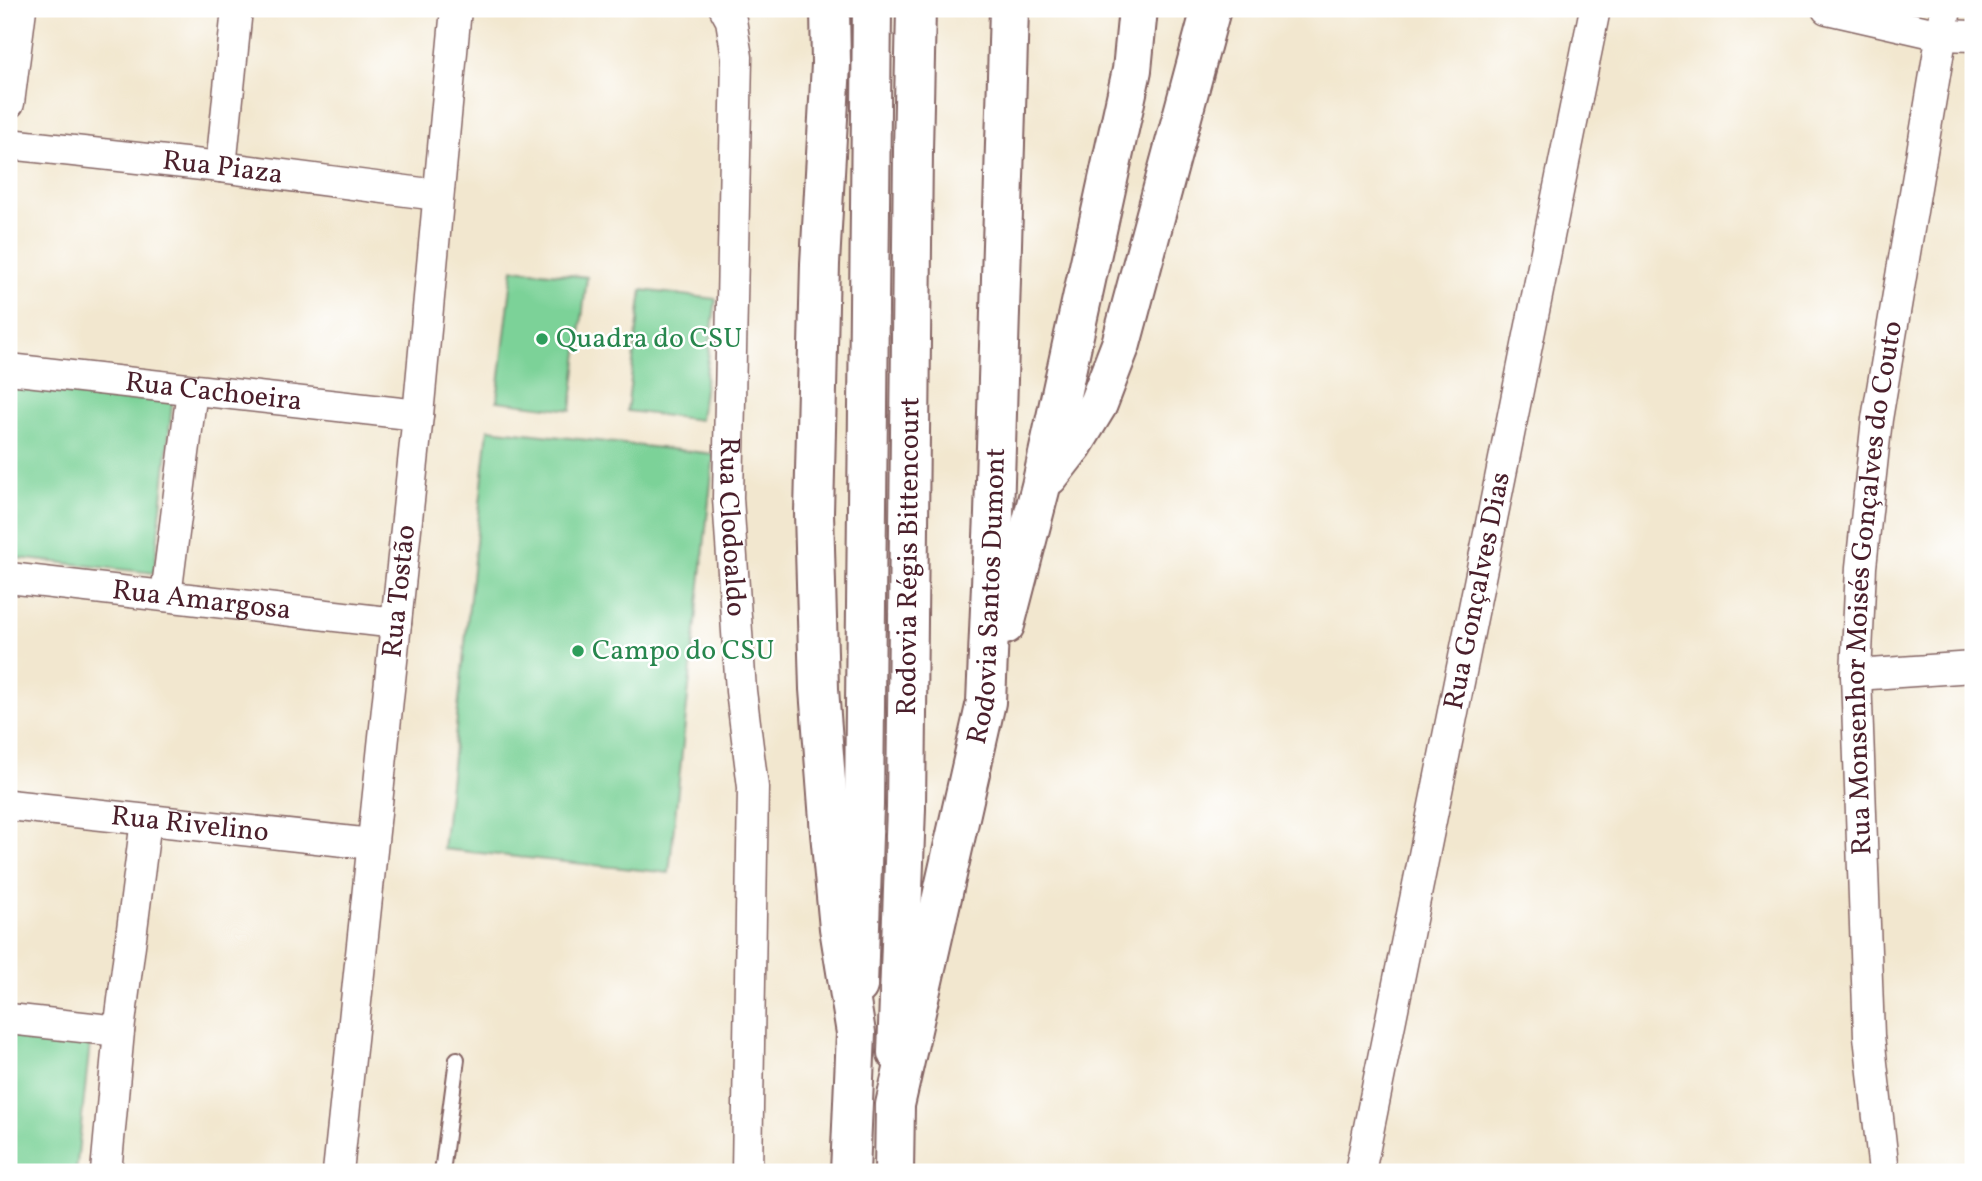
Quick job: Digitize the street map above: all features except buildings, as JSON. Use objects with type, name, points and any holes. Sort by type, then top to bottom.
[{"type":"main road","points":[[830,9],[831,64],[820,264],[814,513],[819,689],[830,833],[839,928],[856,1033],[850,1172]]},
{"type":"main road","name":"Rodovia Régis Bittencourt","points":[[856,1033],[864,805],[872,9]]},
{"type":"main road","name":"Rodovia Régis Bittencourt","points":[[895,1105],[906,808],[916,9]]},
{"type":"main road","name":"Rodovia Santos Dumont","points":[[894,1172],[895,1105],[986,702],[995,501],[1009,9]]},
{"type":"main road","points":[[986,702],[1041,486],[1132,69],[1138,9]]},
{"type":"main road","points":[[1041,486],[1073,444],[1098,404],[1121,344],[1211,9]]},
{"type":"street","points":[[9,103],[21,9]]},
{"type":"street","points":[[221,167],[237,9]]},
{"type":"street","name":"Rua Tostão","points":[[338,1172],[418,415],[456,9]]},
{"type":"street","name":"Rua Clodoaldo","points":[[725,9],[731,20],[737,57],[728,498],[741,691],[752,788],[747,1172]]},
{"type":"street","name":"Rua Gonçalves Dias","points":[[1360,1172],[1595,9]]},
{"type":"street","points":[[1827,9],[1943,22],[1973,36]]},
{"type":"street","name":"Rua Monsenhor Moisés Gonçalves do Couto","points":[[1884,1172],[1869,1036],[1856,675],[1861,567],[1877,419],[1943,22]]},
{"type":"street","name":"Rua Piaza","points":[[9,144],[221,167],[437,195]]},
{"type":"street","name":"Rua Cachoeira","points":[[9,369],[418,415]]},
{"type":"street","points":[[166,596],[192,390]]},
{"type":"street","name":"Rua Amargosa","points":[[9,578],[396,623]]},
{"type":"street","points":[[1856,675],[1973,667]]},
{"type":"street","name":"Rua Rivelino","points":[[9,805],[372,844]]},
{"type":"street","points":[[106,1172],[119,1031],[146,820]]},
{"type":"street","points":[[9,1019],[119,1031]]},
{"type":"lane","points":[[442,1172],[457,1059]]},
{"type":"green space","name":"Quadra do CSU","points":[[513,269],[587,277],[571,410],[497,401]]},
{"type":"green space","name":"Quadra do CSU","points":[[642,290],[716,299],[700,420],[627,411]]},
{"type":"green space","points":[[9,378],[173,396],[154,573],[9,557]]},
{"type":"green space","name":"Campo do CSU","points":[[488,429],[714,454],[669,873],[443,849]]},
{"type":"green space","points":[[9,1025],[91,1034],[76,1172],[9,1172]]},
{"type":"place","name":"Quadra do CSU","points":[[542,339]]},
{"type":"place","name":"Campo do CSU","points":[[578,651]]}]
